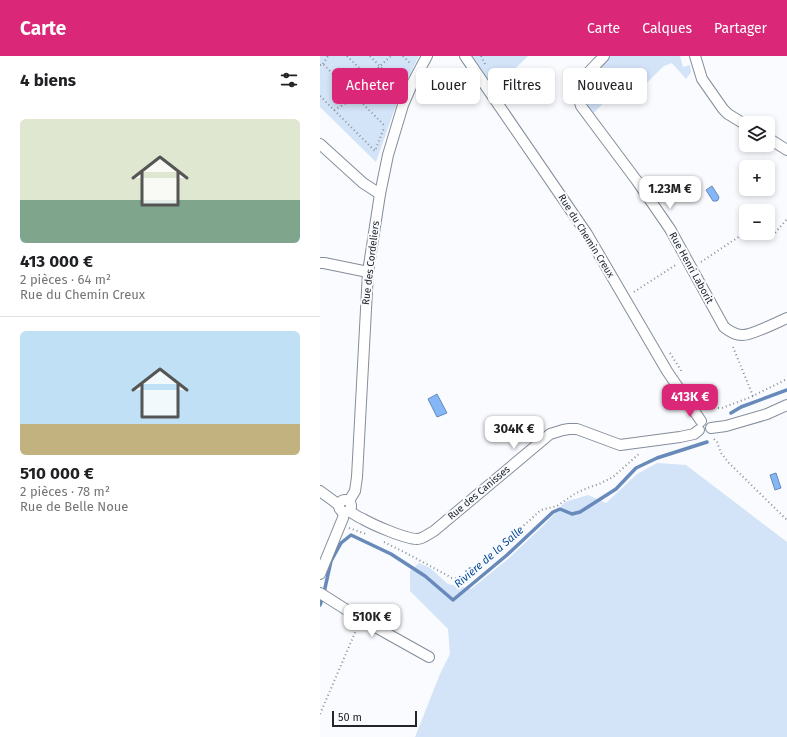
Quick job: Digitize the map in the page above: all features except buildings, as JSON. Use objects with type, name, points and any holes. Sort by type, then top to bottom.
[{"type":"street","name":"Rue des Cordeliers","points":[[320,574],[343,518],[345,507],[355,491],[368,272],[380,194],[388,154],[403,105],[427,56]]},
{"type":"street","name":"Rue du Chemin Creux","points":[[465,56],[587,234],[667,371],[704,428]]},
{"type":"street","name":"Rue Henri Laborit","points":[[604,56],[581,82],[578,91],[578,98],[581,106],[637,181],[670,229],[724,327],[732,333],[742,335],[749,334],[787,318]]},
{"type":"street","points":[[694,56],[702,79],[723,109],[739,121]]},
{"type":"street","points":[[775,142],[787,150]]},
{"type":"street","points":[[320,144],[363,183],[380,194]]},
{"type":"street","points":[[320,263],[368,272]]},
{"type":"street","points":[[704,428],[726,426],[767,414],[787,405]]},
{"type":"street","name":"Rue des Canisses","points":[[345,507],[362,519],[403,536],[418,539],[434,531],[550,434],[569,428],[577,429],[620,445],[680,437],[694,434],[704,428]]},
{"type":"street","points":[[320,490],[345,507]]},
{"type":"street","points":[[323,596],[429,657]]},
{"type":"path","points":[[328,56],[321,64],[332,74]]},
{"type":"path","points":[[347,56],[360,68]]},
{"type":"path","points":[[370,56],[380,66],[391,56]]},
{"type":"path","points":[[403,56],[411,64],[408,69]]},
{"type":"path","points":[[320,96],[375,151],[387,120]]},
{"type":"path","points":[[334,110],[345,104]]},
{"type":"path","points":[[364,104],[385,126]]},
{"type":"path","points":[[775,233],[787,219]]},
{"type":"path","points":[[698,265],[739,237]]},
{"type":"path","points":[[634,292],[677,264],[680,268]]},
{"type":"path","points":[[733,347],[753,396]]},
{"type":"path","points":[[708,407],[722,408],[753,396],[787,379]]},
{"type":"path","points":[[704,428],[717,442],[721,453],[729,463],[787,520]]},
{"type":"path","points":[[381,540],[452,578],[465,576],[471,573],[541,510],[557,506],[576,493],[613,477],[640,453]]},
{"type":"path","points":[[340,526],[367,534]]},
{"type":"path","points":[[320,714],[361,619]]},
{"type":"shaded area","points":[[320,56],[419,56],[408,78],[408,68],[332,68],[332,104],[396,104],[376,162],[320,107]]},
{"type":"shaded area","points":[[472,56],[528,56],[516,68],[488,68],[488,80]]},
{"type":"shaded area","points":[[611,56],[680,56],[683,67],[690,65],[691,72],[686,79],[672,63],[664,66],[647,82],[647,68],[600,68]]},
{"type":"shaded area","points":[[585,104],[602,104],[593,114]]},
{"type":"shaded area","points":[[657,463],[686,465],[787,542],[787,737],[415,737],[440,674],[450,654],[448,629],[410,591],[410,571],[419,563],[430,568],[448,584],[471,589],[508,559],[545,524],[565,502],[588,495],[606,503],[637,474]]},
{"type":"water","points":[[712,186],[719,197],[717,201],[713,201],[706,190]]},
{"type":"water","points":[[437,394],[447,413],[437,417],[428,399]]},
{"type":"water","points":[[776,473],[781,488],[775,490],[770,475]]},
{"type":"waterway","name":"Rivière de la Salle","points":[[731,413],[741,407],[787,390]]},
{"type":"waterway","name":"Rivière de la Salle","points":[[320,605],[331,561],[341,543],[351,535],[391,554],[425,576],[453,600],[507,555],[553,512],[560,509],[572,514],[580,512],[616,489],[636,468],[657,458],[707,442]]}]
